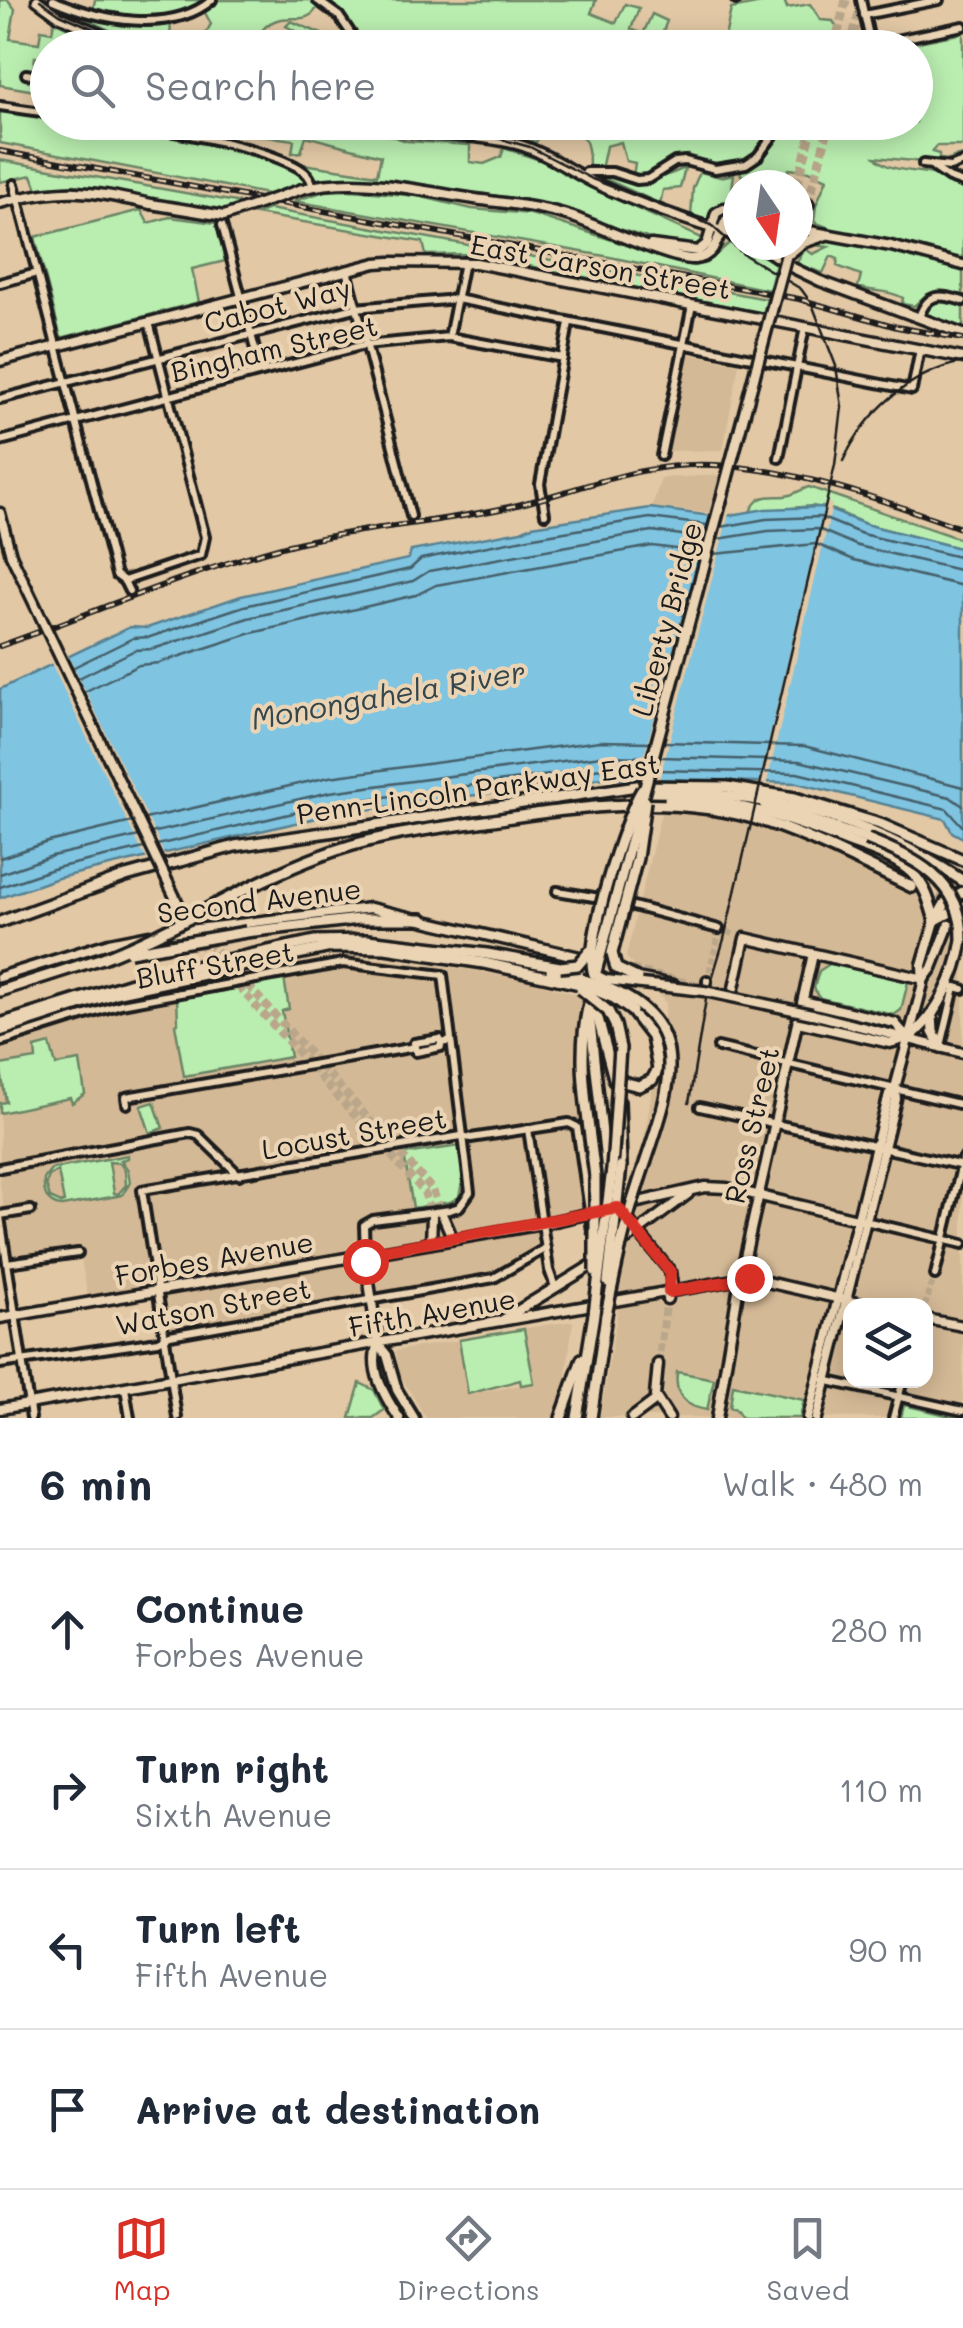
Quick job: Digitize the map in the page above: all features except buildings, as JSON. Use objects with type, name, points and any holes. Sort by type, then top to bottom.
[{"type":"highway","points":[[813,240],[825,236]]},
{"type":"highway","name":"Liberty Bridge","points":[[594,1315],[598,1235],[582,1050],[588,1004],[584,986],[595,973],[785,260]]},
{"type":"highway","points":[[0,1024],[142,978],[314,942],[368,940],[560,967],[578,965],[588,954],[628,813],[646,783]]},
{"type":"highway","points":[[637,978],[616,968],[612,953],[641,839],[646,783]]},
{"type":"highway","name":"Penn-Lincoln Parkway East","points":[[0,922],[100,884],[208,852],[291,836],[660,784],[750,790],[816,803],[860,816],[963,860]]},
{"type":"highway","points":[[559,797],[641,792],[768,800],[842,818],[915,850],[963,881]]},
{"type":"highway","points":[[698,793],[768,806],[867,839],[919,862],[944,884],[960,911],[962,940],[956,968],[920,1030],[908,1038]]},
{"type":"highway","points":[[606,804],[689,800],[798,821],[905,867],[925,890],[934,922]]},
{"type":"highway","name":"Penn-Lincoln Parkway East","points":[[0,991],[103,958],[171,930],[290,868],[337,850],[390,836],[606,804],[674,805],[752,818],[805,837],[912,887]]},
{"type":"highway","points":[[934,922],[946,902],[963,892]]},
{"type":"highway","points":[[948,925],[963,914]]},
{"type":"highway","points":[[103,958],[185,940],[246,932],[348,920],[422,920]]},
{"type":"highway","points":[[0,1031],[119,992],[331,947],[384,948],[510,968],[625,994],[646,1011],[663,1038],[670,1067],[668,1098],[628,1216],[605,1318]]},
{"type":"highway","points":[[465,953],[584,986],[622,1002],[641,1020],[652,1038],[659,1062],[654,1077],[639,1086],[617,1082]]},
{"type":"highway","points":[[588,954],[595,973]]},
{"type":"highway","points":[[584,986],[612,1063],[621,1123],[621,1166],[594,1418]]},
{"type":"highway","points":[[560,1418],[594,1315],[606,1227],[620,1048],[608,1011],[584,986]]},
{"type":"highway","points":[[932,1012],[933,1032],[941,1047]]},
{"type":"highway","points":[[580,1418],[590,1332]]},
{"type":"main road","points":[[38,0],[59,16],[91,30]]},
{"type":"main road","points":[[496,140],[552,158],[658,210],[723,234]]},
{"type":"main road","points":[[0,203],[76,190],[224,216],[313,186],[362,184],[524,203],[646,244],[695,252],[704,248],[715,233],[713,217],[723,210]]},
{"type":"main road","points":[[813,232],[963,265]]},
{"type":"main road","points":[[780,260],[820,282],[963,334]]},
{"type":"main road","name":"East Carson Street","points":[[0,361],[376,262],[464,262],[963,358]]},
{"type":"main road","points":[[0,513],[11,554],[198,942]]},
{"type":"main road","points":[[924,979],[922,965],[934,922],[963,906]]},
{"type":"main road","name":"Second Avenue","points":[[0,977],[109,943],[366,908],[588,954]]},
{"type":"main road","points":[[934,922],[963,928]]},
{"type":"main road","points":[[808,1418],[842,1299],[889,1094],[895,1088],[924,979],[948,925]]},
{"type":"main road","points":[[192,929],[208,941]]},
{"type":"main road","points":[[734,988],[741,936],[924,979]]},
{"type":"main road","points":[[814,954],[802,1003],[895,1023],[908,1038]]},
{"type":"main road","points":[[560,967],[637,978],[812,1014],[963,1052]]},
{"type":"main road","points":[[595,973],[606,980],[683,988]]},
{"type":"main road","points":[[588,1004],[609,1194],[670,1272],[668,1296]]},
{"type":"main road","name":"Ross Street","points":[[717,1418],[740,1279],[798,1020],[890,1043],[908,1038]]},
{"type":"main road","name":"Forbes Avenue","points":[[0,1318],[542,1224],[716,1186],[861,1220]]},
{"type":"main road","points":[[497,1324],[597,1262],[694,1190]]},
{"type":"main road","points":[[431,1242],[437,1215],[452,1239]]},
{"type":"main road","points":[[364,1254],[378,1344],[374,1357],[378,1376],[399,1418]]},
{"type":"main road","name":"Fifth Avenue","points":[[0,1409],[668,1296],[740,1279],[842,1299]]},
{"type":"main road","points":[[933,1320],[963,1326]]},
{"type":"main road","points":[[378,1344],[387,1356],[397,1390],[414,1418]]},
{"type":"main road","points":[[658,1364],[656,1400],[669,1418]]},
{"type":"main road","points":[[817,1418],[822,1379]]},
{"type":"main road","points":[[632,1418],[656,1400]]},
{"type":"street","points":[[53,0],[90,14],[143,20],[191,14],[212,0]]},
{"type":"street","points":[[317,0],[339,16],[349,30]]},
{"type":"street","points":[[860,0],[867,30]]},
{"type":"street","points":[[864,15],[939,0]]},
{"type":"street","points":[[933,33],[963,26]]},
{"type":"street","points":[[26,74],[30,75]]},
{"type":"street","points":[[0,106],[30,110]]},
{"type":"street","points":[[203,140],[248,149],[296,166],[313,186]]},
{"type":"street","points":[[582,176],[597,170],[638,180],[648,179],[675,162],[715,169],[746,164],[770,140]]},
{"type":"street","points":[[923,164],[950,167],[963,162]]},
{"type":"street","points":[[932,166],[963,183]]},
{"type":"street","points":[[14,184],[116,575],[124,580],[129,592]]},
{"type":"street","points":[[222,225],[261,372]]},
{"type":"street","points":[[449,337],[464,262]]},
{"type":"street","points":[[347,270],[411,516]]},
{"type":"street","points":[[0,283],[36,274]]},
{"type":"street","points":[[919,317],[932,296],[963,301]]},
{"type":"street","name":"Cabot Way","points":[[0,398],[355,308],[457,299],[912,390],[920,349]]},
{"type":"street","points":[[661,456],[692,305]]},
{"type":"street","points":[[124,580],[200,555],[205,548],[149,322]]},
{"type":"street","points":[[545,514],[540,484],[569,323]]},
{"type":"street","points":[[779,458],[805,327]]},
{"type":"street","name":"Bingham Street","points":[[0,441],[364,345],[449,337],[563,358]]},
{"type":"street","points":[[557,891],[600,898]]},
{"type":"street","points":[[633,906],[719,929]]},
{"type":"street","name":"Bluff Street","points":[[0,1042],[120,1004],[343,963],[443,976],[452,1041]]},
{"type":"street","points":[[941,1047],[955,987],[963,989]]},
{"type":"street","points":[[127,1104],[126,1097],[415,1047],[416,1052],[452,1041],[471,1180],[466,1200],[450,1210],[372,1220],[362,1232],[364,1254]]},
{"type":"street","points":[[718,1046],[963,1104]]},
{"type":"street","points":[[700,1107],[962,1163],[935,1274]]},
{"type":"street","name":"Locust Street","points":[[157,1290],[142,1190],[466,1137],[574,1124],[589,1213]]},
{"type":"street","points":[[528,1129],[549,1270],[556,1287]]},
{"type":"street","points":[[0,1168],[190,1133],[198,1135],[239,1176]]},
{"type":"street","points":[[31,1210],[0,1216],[31,1418]]},
{"type":"street","points":[[589,1213],[597,1262]]},
{"type":"street","name":"Forbes Avenue","points":[[861,1220],[963,1244]]},
{"type":"street","name":"Watson Street","points":[[0,1364],[494,1278],[546,1248]]},
{"type":"street","points":[[7,1264],[78,1252]]},
{"type":"street","points":[[157,1290],[177,1418]]},
{"type":"street","points":[[822,1379],[963,1411]]},
{"type":"street","points":[[125,1388],[130,1418]]},
{"type":"street","points":[[893,1418],[902,1388]]},
{"type":"shaded area","points":[[685,353],[739,364],[723,450],[668,451]]},
{"type":"shaded area","points":[[721,475],[710,513],[652,507],[661,478]]},
{"type":"shaded area","points":[[663,805],[793,835],[963,916],[963,1418],[600,1417],[620,1295],[616,1295],[618,1270],[628,1241],[666,1003],[626,957]]},
{"type":"shaded area","points":[[349,955],[471,970],[583,996],[579,1063],[594,1207],[88,1297],[81,1258],[13,1269],[0,1184],[0,1036],[133,994]]},
{"type":"shaded area","points":[[539,1232],[541,1246],[492,1273],[374,1295],[369,1260]]},
{"type":"shaded area","points":[[358,1259],[365,1297],[170,1332],[163,1294]]},
{"type":"shaded area","points":[[573,1321],[564,1392],[552,1418],[426,1418],[400,1375],[395,1351],[459,1340],[468,1394],[534,1383],[525,1328]]},
{"type":"green space","points":[[0,0],[8,0],[15,9],[10,39],[30,42],[30,90],[0,85]]},
{"type":"green space","points":[[95,0],[322,0],[307,17],[280,19],[263,30],[207,30],[211,24],[202,7],[171,21],[171,30],[109,30],[85,19],[91,20]]},
{"type":"green space","points":[[322,0],[596,0],[591,13],[616,23],[625,4],[639,8],[633,30],[355,30]]},
{"type":"green space","points":[[776,0],[784,0],[787,8],[810,4],[821,20],[833,21],[838,30],[727,30],[731,9]]},
{"type":"green space","points":[[652,14],[667,21],[664,30],[645,30]]},
{"type":"green space","points":[[54,21],[73,30],[52,30]]},
{"type":"green space","points":[[291,21],[312,30],[293,30],[286,26]]},
{"type":"green space","points":[[963,29],[963,146],[936,146],[932,152],[939,154],[939,159],[963,155],[963,159],[951,165],[875,157],[889,166],[932,174],[963,187],[963,329],[920,312],[927,294],[914,306],[902,304],[903,298],[897,295],[858,287],[861,275],[837,266],[838,259],[831,256],[823,273],[796,264],[798,260],[813,260],[813,254],[828,247],[814,245],[835,240],[837,231],[814,222],[816,205],[827,179],[813,170],[740,170],[739,162],[723,167],[689,159],[688,155],[637,177],[633,176],[635,163],[626,161],[621,142],[606,146],[602,165],[593,169],[589,165],[585,140],[933,140],[933,39],[958,34]]},
{"type":"green space","points":[[0,111],[30,114],[30,140],[211,140],[210,145],[274,160],[307,181],[272,195],[0,143]]},
{"type":"green space","points":[[294,140],[305,140],[301,152],[292,153]]},
{"type":"green space","points":[[321,140],[470,145],[470,162],[484,164],[501,157],[504,148],[543,161],[589,187],[704,239],[695,247],[647,238],[526,200],[418,185],[316,179],[303,164],[377,175],[381,156]]},
{"type":"green space","points":[[0,160],[247,204],[217,211],[75,185],[37,189],[32,175],[0,182]]},
{"type":"green space","points":[[685,168],[680,188],[663,190],[660,204],[597,175],[644,180]]},
{"type":"green space","points":[[700,172],[723,176],[723,212],[712,220],[691,217],[693,188]]},
{"type":"green space","points":[[325,191],[418,196],[472,209],[531,214],[693,266],[706,263],[723,249],[723,260],[776,263],[769,290],[605,256],[294,201]]},
{"type":"green space","points":[[269,209],[767,299],[763,313],[470,254],[426,255],[423,242],[256,214]]},
{"type":"green space","points":[[141,210],[148,223],[170,217],[216,223],[225,261],[192,269],[199,302],[61,338],[35,237]]},
{"type":"green space","points":[[809,487],[963,540],[963,549],[812,506],[750,512],[760,499],[788,496]]},
{"type":"green space","points":[[831,963],[908,982],[901,1010],[894,1015],[820,998],[814,988],[819,971]]},
{"type":"green space","points":[[284,978],[289,1009],[282,1011],[290,1057],[184,1076],[175,1024],[177,997]]},
{"type":"green space","points":[[50,1044],[56,1065],[80,1061],[85,1094],[72,1103],[70,1098],[0,1113],[0,1103],[6,1102],[0,1065],[36,1059],[35,1048]]},
{"type":"green space","points":[[154,1102],[163,1128],[150,1133],[141,1106]]},
{"type":"green space","points":[[460,1146],[464,1172],[459,1197],[413,1208],[404,1154]]},
{"type":"green space","points":[[128,1155],[121,1160],[130,1183],[122,1195],[62,1206],[49,1201],[44,1189],[44,1179],[52,1169]],"holes":[[[109,1162],[120,1163],[125,1171],[126,1185],[118,1194],[114,1193]],[[58,1171],[64,1202],[61,1203],[50,1198],[46,1184],[49,1176]]]},
{"type":"green space","points":[[524,1329],[534,1383],[521,1385],[520,1380],[468,1394],[459,1340]]},
{"type":"green space","points":[[677,1372],[714,1379],[707,1410],[693,1406],[679,1393]]},
{"type":"green space","points":[[360,1383],[374,1390],[384,1410],[373,1418],[350,1418]]},
{"type":"green space","points":[[733,1385],[804,1400],[800,1418],[742,1418],[730,1407]]},
{"type":"green space","points":[[904,1405],[959,1418],[901,1418]]},
{"type":"water","name":"Monongahela River","points":[[822,507],[865,524],[963,549],[963,838],[952,832],[945,819],[797,783],[603,778],[334,814],[58,878],[0,898],[0,689],[130,627],[147,628],[241,596],[408,559],[411,551],[532,526],[650,508],[720,517],[765,509]]},
{"type":"pier","points":[[825,502],[832,504],[828,524],[766,787],[758,787]]},
{"type":"pier","points":[[730,510],[658,785],[636,784],[711,511]]},
{"type":"pier","points":[[67,653],[165,858],[149,862],[141,850],[50,661]]},
{"type":"tunnel","points":[[838,30],[846,0]]},
{"type":"tunnel","points":[[855,30],[862,2]]},
{"type":"tunnel","points":[[801,170],[809,140]]},
{"type":"tunnel","points":[[813,185],[825,140]]},
{"type":"tunnel","points":[[912,887],[963,910]]},
{"type":"tunnel","points":[[719,929],[736,935]]},
{"type":"tunnel","points":[[707,980],[720,930]]},
{"type":"tunnel","points":[[208,941],[433,1190],[442,1214]]},
{"type":"tunnel","points":[[198,942],[424,1192],[432,1216]]},
{"type":"tunnel","points":[[596,961],[757,999]]},
{"type":"tunnel","points":[[928,1298],[935,1275]]},
{"type":"tunnel","points":[[658,1364],[667,1299]]},
{"type":"tram line","points":[[40,0],[96,30]]},
{"type":"tram line","points":[[504,140],[530,147],[592,179],[711,225],[743,254],[801,289],[812,304],[836,366],[842,407],[835,465],[724,939],[706,999],[689,1103]]},
{"type":"tram line","points":[[843,461],[864,426],[891,397],[925,375],[963,362]]},
{"type":"railway","points":[[0,151],[799,299],[897,327],[963,339]]},
{"type":"railway","points":[[0,646],[177,580],[285,546],[509,507],[661,468],[715,465],[779,473],[872,497],[963,529]]},
{"type":"route","points":[[365,1261],[364,1254],[618,1208],[670,1272],[669,1292],[749,1278]]}]
